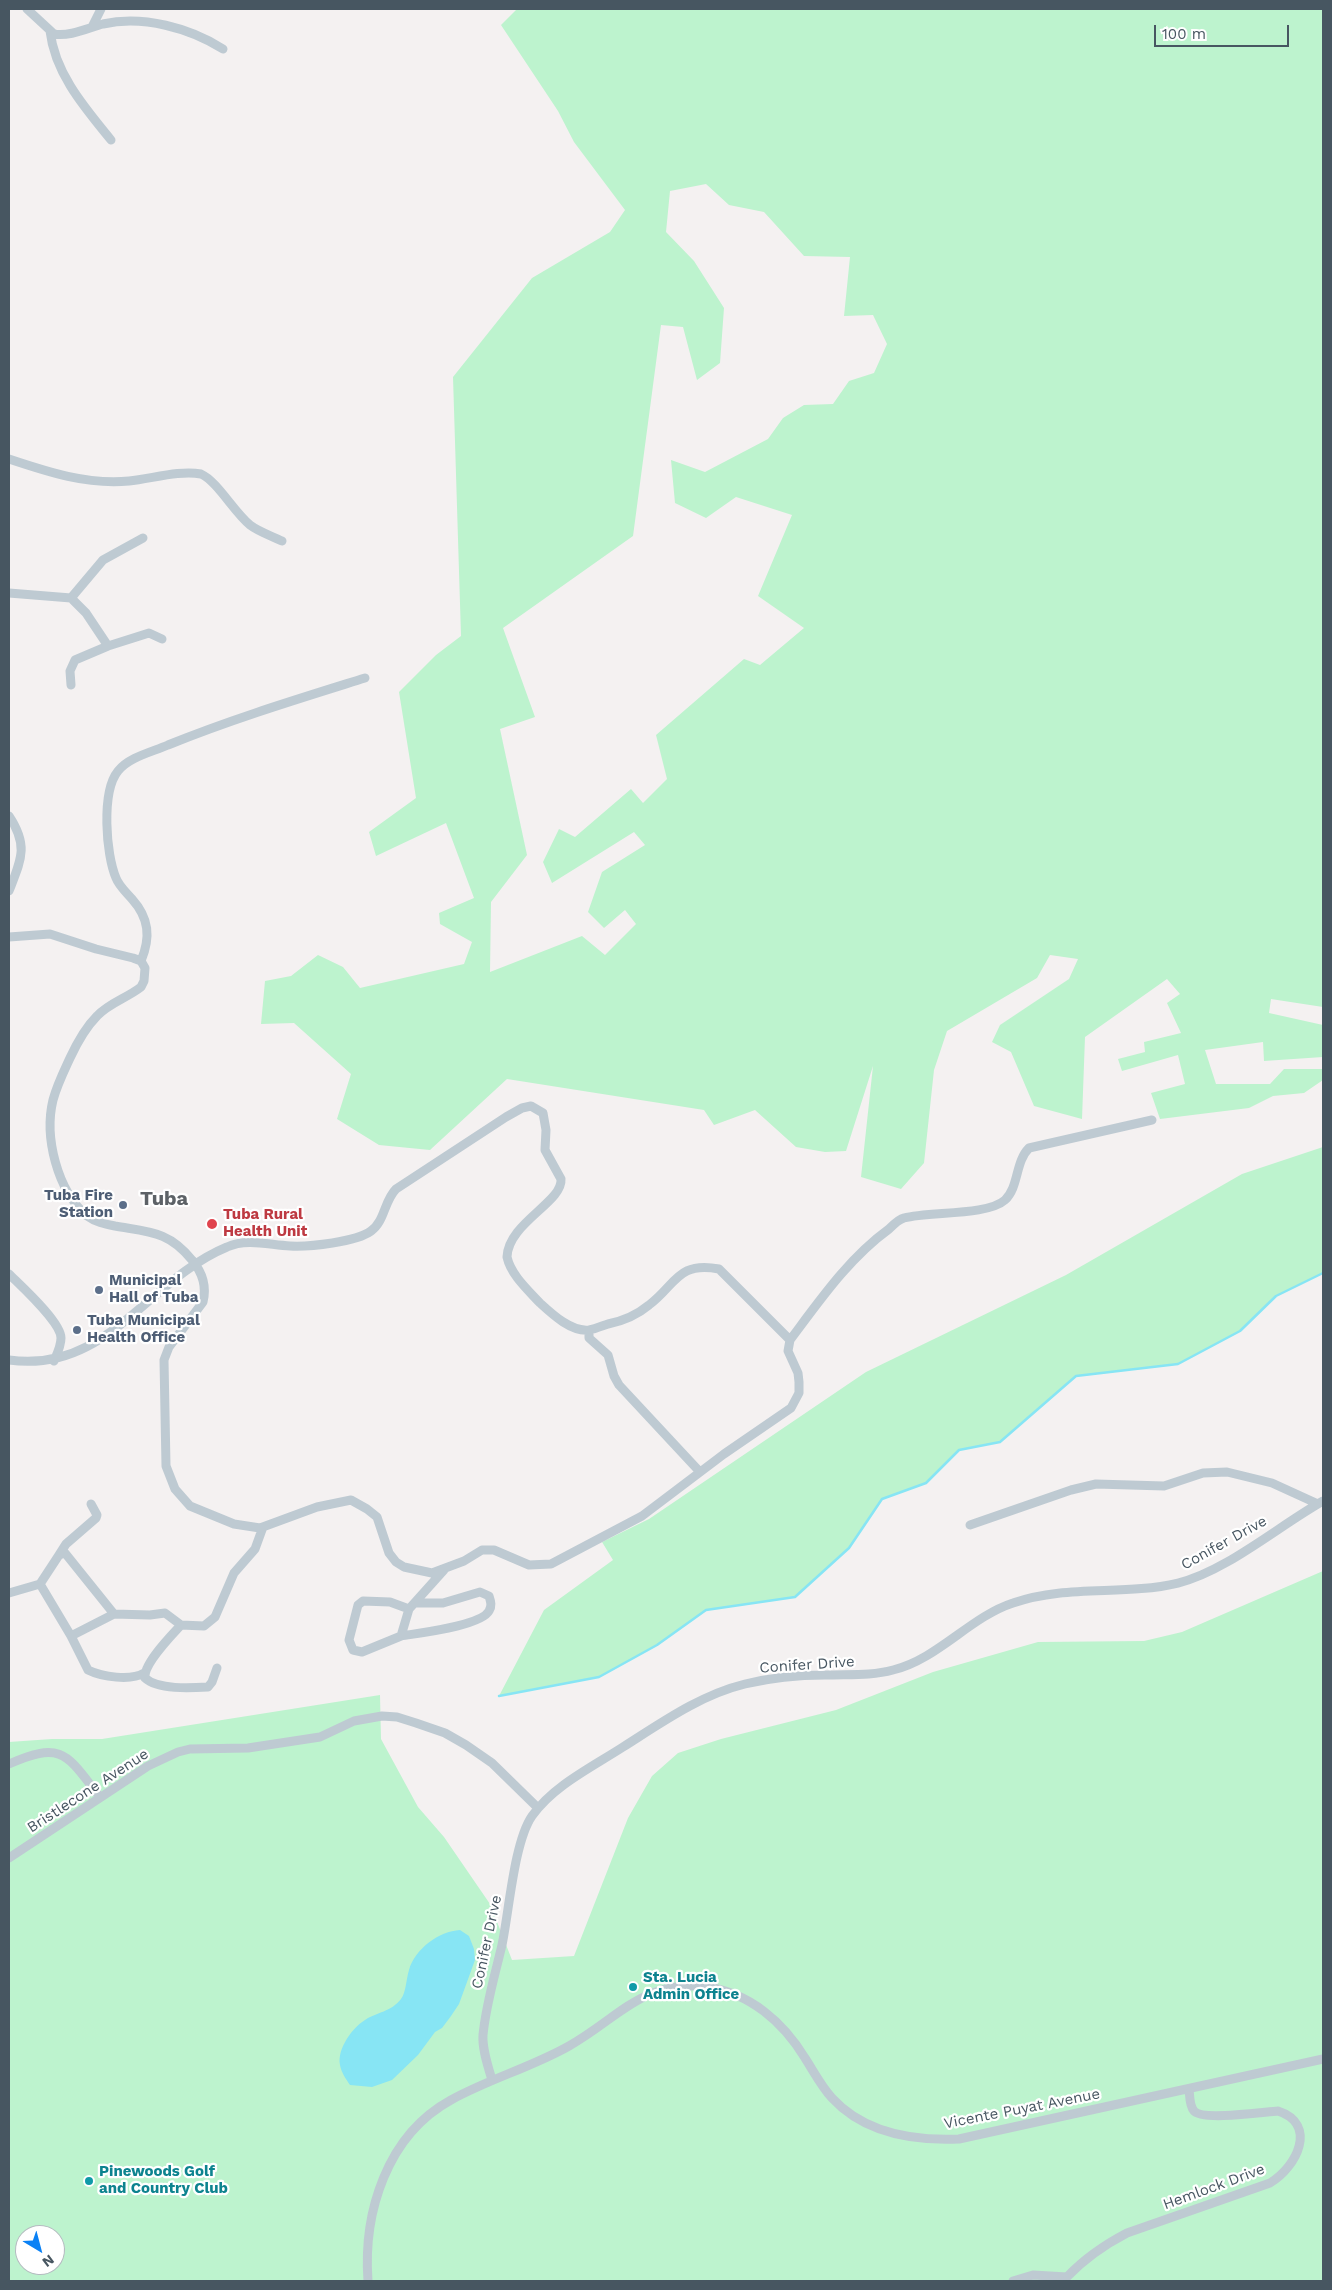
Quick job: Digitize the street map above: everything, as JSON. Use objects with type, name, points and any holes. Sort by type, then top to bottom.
[{"type":"street","points":[[27,9],[50,31],[59,35],[122,22],[153,23],[196,34],[223,49]]},
{"type":"street","points":[[92,27],[101,9]]},
{"type":"street","points":[[50,31],[54,54],[68,82],[82,104],[111,140]]},
{"type":"street","points":[[9,459],[41,470],[92,481],[127,481],[201,474],[212,482],[251,526],[282,541]]},
{"type":"street","points":[[71,598],[103,560],[143,538]]},
{"type":"street","points":[[9,594],[71,598],[86,613],[108,646]]},
{"type":"street","points":[[71,684],[70,671],[75,660],[108,646],[149,633],[162,639]]},
{"type":"street","points":[[365,678],[215,727],[131,760],[112,779],[106,803],[116,878],[140,908],[147,921],[147,943],[141,961],[146,975],[141,987],[103,1010],[92,1021],[78,1042],[58,1084],[53,1101],[50,1124],[52,1142],[64,1186],[87,1216],[106,1224],[166,1237],[179,1244],[195,1263],[204,1284],[203,1302],[169,1347],[164,1360],[166,1466],[175,1489],[190,1506],[234,1524],[251,1528],[263,1527],[282,1518],[317,1507],[351,1500],[368,1509],[377,1517],[389,1553],[396,1562],[418,1572],[432,1573],[444,1569],[482,1550],[494,1550],[529,1565],[552,1564],[642,1516],[700,1472],[791,1408],[799,1392],[799,1382],[798,1373],[788,1350],[790,1340],[858,1254],[903,1218],[985,1208],[997,1204],[1008,1196],[1022,1157],[1029,1148],[1152,1120]]},
{"type":"street","points":[[9,816],[21,839],[22,850],[9,891]]},
{"type":"street","points":[[9,937],[50,934],[141,961]]},
{"type":"street","points":[[9,1360],[54,1361],[76,1353],[113,1330],[195,1263],[236,1244],[265,1242],[296,1246],[363,1236],[377,1226],[389,1196],[396,1189],[506,1117],[522,1108],[531,1106],[543,1113],[546,1130],[545,1150],[558,1173],[561,1184],[554,1196],[534,1212],[511,1240],[507,1251],[508,1263],[517,1278],[549,1312],[562,1322],[588,1330],[627,1319],[656,1300],[673,1280],[700,1266],[719,1269],[790,1340]]},
{"type":"street","points":[[9,1274],[28,1293],[60,1332],[60,1345],[54,1361]]},
{"type":"street","points":[[588,1330],[589,1338],[608,1355],[614,1376],[619,1385],[700,1472]]},
{"type":"street","points":[[970,1524],[1071,1490],[1096,1484],[1164,1486],[1203,1473],[1228,1472],[1272,1483],[1321,1503]]},
{"type":"street","name":"Conifer Drive","points":[[492,2080],[483,2037],[489,1994],[501,1946],[519,1848],[525,1830],[538,1808],[575,1777],[686,1708],[718,1692],[777,1678],[821,1675],[871,1675],[896,1670],[919,1659],[1010,1603],[1056,1592],[1152,1587],[1181,1582],[1210,1570],[1321,1503]]},
{"type":"street","points":[[9,1593],[40,1584],[66,1544],[96,1518],[97,1515],[91,1504]]},
{"type":"street","points":[[71,1636],[114,1614],[150,1615],[165,1613],[181,1625],[198,1627],[212,1621],[234,1573],[255,1549],[263,1527]]},
{"type":"street","points":[[60,1555],[67,1554],[114,1614]]},
{"type":"street","points":[[401,1636],[412,1606],[444,1569]]},
{"type":"street","points":[[40,1584],[71,1636],[83,1663],[90,1672],[133,1677],[144,1673],[181,1625]]},
{"type":"street","points":[[480,1592],[489,1596],[492,1604],[490,1610],[480,1619],[440,1630],[401,1636],[362,1652],[353,1650],[348,1640],[358,1606],[363,1601],[390,1602],[412,1606],[443,1603],[480,1592]]},
{"type":"street","points":[[144,1673],[149,1681],[162,1684],[208,1687],[217,1668]]},
{"type":"street","name":"Bristlecone Avenue","points":[[9,1858],[148,1766],[190,1749],[248,1748],[320,1737],[354,1722],[382,1716],[397,1717],[445,1733],[466,1745],[492,1763],[538,1808]]},
{"type":"street","points":[[9,1764],[36,1752],[56,1752],[73,1762],[100,1797]]},
{"type":"street","name":"Vicente Puyat Avenue","points":[[368,2281],[368,2237],[379,2188],[388,2167],[405,2141],[420,2123],[449,2101],[492,2080],[563,2050],[648,1994],[663,1988],[676,1986],[707,1988],[736,1994],[766,2011],[788,2034],[819,2082],[844,2110],[874,2128],[907,2137],[932,2140],[959,2139],[1323,2059]]},
{"type":"street","name":"Hemlock Drive","points":[[1013,2281],[1033,2275],[1066,2279],[1096,2249],[1112,2240],[1270,2183],[1280,2177],[1293,2164],[1299,2149],[1300,2137],[1297,2126],[1287,2114],[1278,2111],[1205,2117],[1194,2111],[1190,2104],[1189,2089]]},
{"type":"green space","points":[[517,9],[1323,9],[1323,1007],[1271,999],[1269,1013],[1323,1025],[1323,1057],[1264,1061],[1263,1042],[1205,1050],[1216,1084],[1270,1084],[1284,1069],[1323,1069],[1323,1080],[1304,1093],[1273,1096],[1249,1108],[1160,1119],[1151,1093],[1185,1084],[1178,1055],[1122,1071],[1118,1059],[1145,1052],[1144,1042],[1181,1033],[1167,1003],[1180,994],[1167,979],[1085,1037],[1082,1119],[1034,1106],[1011,1052],[992,1042],[1000,1025],[1069,979],[1078,959],[1050,955],[1037,978],[947,1031],[934,1070],[924,1163],[901,1189],[861,1177],[873,1066],[846,1151],[825,1152],[796,1147],[755,1110],[714,1125],[704,1110],[507,1079],[430,1150],[379,1145],[337,1119],[351,1074],[294,1023],[261,1024],[265,981],[291,976],[318,955],[343,967],[360,988],[464,964],[472,942],[440,924],[439,913],[474,898],[446,823],[376,856],[369,832],[416,798],[399,692],[436,655],[461,636],[453,377],[532,278],[610,232],[625,210],[574,142],[558,111],[501,25]],"holes":[[[706,184],[729,205],[764,212],[804,256],[850,257],[844,316],[873,315],[887,344],[874,373],[849,381],[833,404],[804,405],[783,418],[768,439],[705,472],[671,460],[675,503],[706,518],[736,497],[792,515],[758,596],[804,628],[760,665],[744,659],[656,735],[667,779],[643,803],[631,789],[575,837],[559,829],[543,862],[552,883],[634,832],[645,845],[602,872],[588,912],[604,928],[625,910],[636,924],[605,955],[582,936],[490,972],[491,902],[527,855],[500,729],[535,717],[503,628],[633,536],[661,325],[683,327],[697,380],[720,363],[724,308],[694,261],[666,232],[670,191]]]},
{"type":"green space","points":[[1323,1147],[1323,1273],[1276,1296],[1240,1331],[1178,1364],[1076,1376],[1000,1442],[959,1450],[926,1483],[882,1499],[849,1548],[795,1597],[706,1610],[657,1645],[599,1677],[499,1696],[544,1610],[613,1560],[602,1542],[649,1519],[866,1372],[1066,1275],[1242,1174]]},
{"type":"green space","points":[[1323,1571],[1323,2281],[9,2281],[9,1742],[52,1739],[102,1739],[380,1695],[381,1739],[418,1807],[444,1837],[490,1904],[512,1960],[574,1956],[628,1818],[652,1776],[678,1753],[721,1739],[836,1710],[933,1672],[1038,1642],[1144,1641],[1182,1632]]},
{"type":"water","points":[[460,1930],[469,1936],[474,1949],[475,1960],[459,2004],[451,2016],[442,2028],[435,2032],[418,2055],[392,2080],[372,2087],[350,2085],[341,2070],[340,2059],[343,2046],[355,2028],[365,2020],[388,2009],[401,1999],[412,1962],[422,1948],[444,1934]]},
{"type":"waterway","points":[[499,1696],[599,1677],[657,1645],[706,1610],[795,1597],[849,1548],[882,1499],[926,1483],[959,1450],[1000,1442],[1076,1376],[1178,1364],[1240,1331],[1276,1296],[1323,1273]]},
{"type":"place","name":"Tuba Fire Station","points":[[123,1205]]},
{"type":"place","name":"Tuba Rural Health Unit","points":[[212,1224]]},
{"type":"place","name":"Municipal Hall of Tuba","points":[[99,1290]]},
{"type":"place","name":"Tuba Municipal Health Office","points":[[77,1330]]},
{"type":"place","name":"Sta. Lucia Admin Office","points":[[633,1987]]},
{"type":"place","name":"Pinewoods Golf and Country Club","points":[[89,2181]]},
{"type":"district","name":"Tuba","points":[[164,1199]]}]
